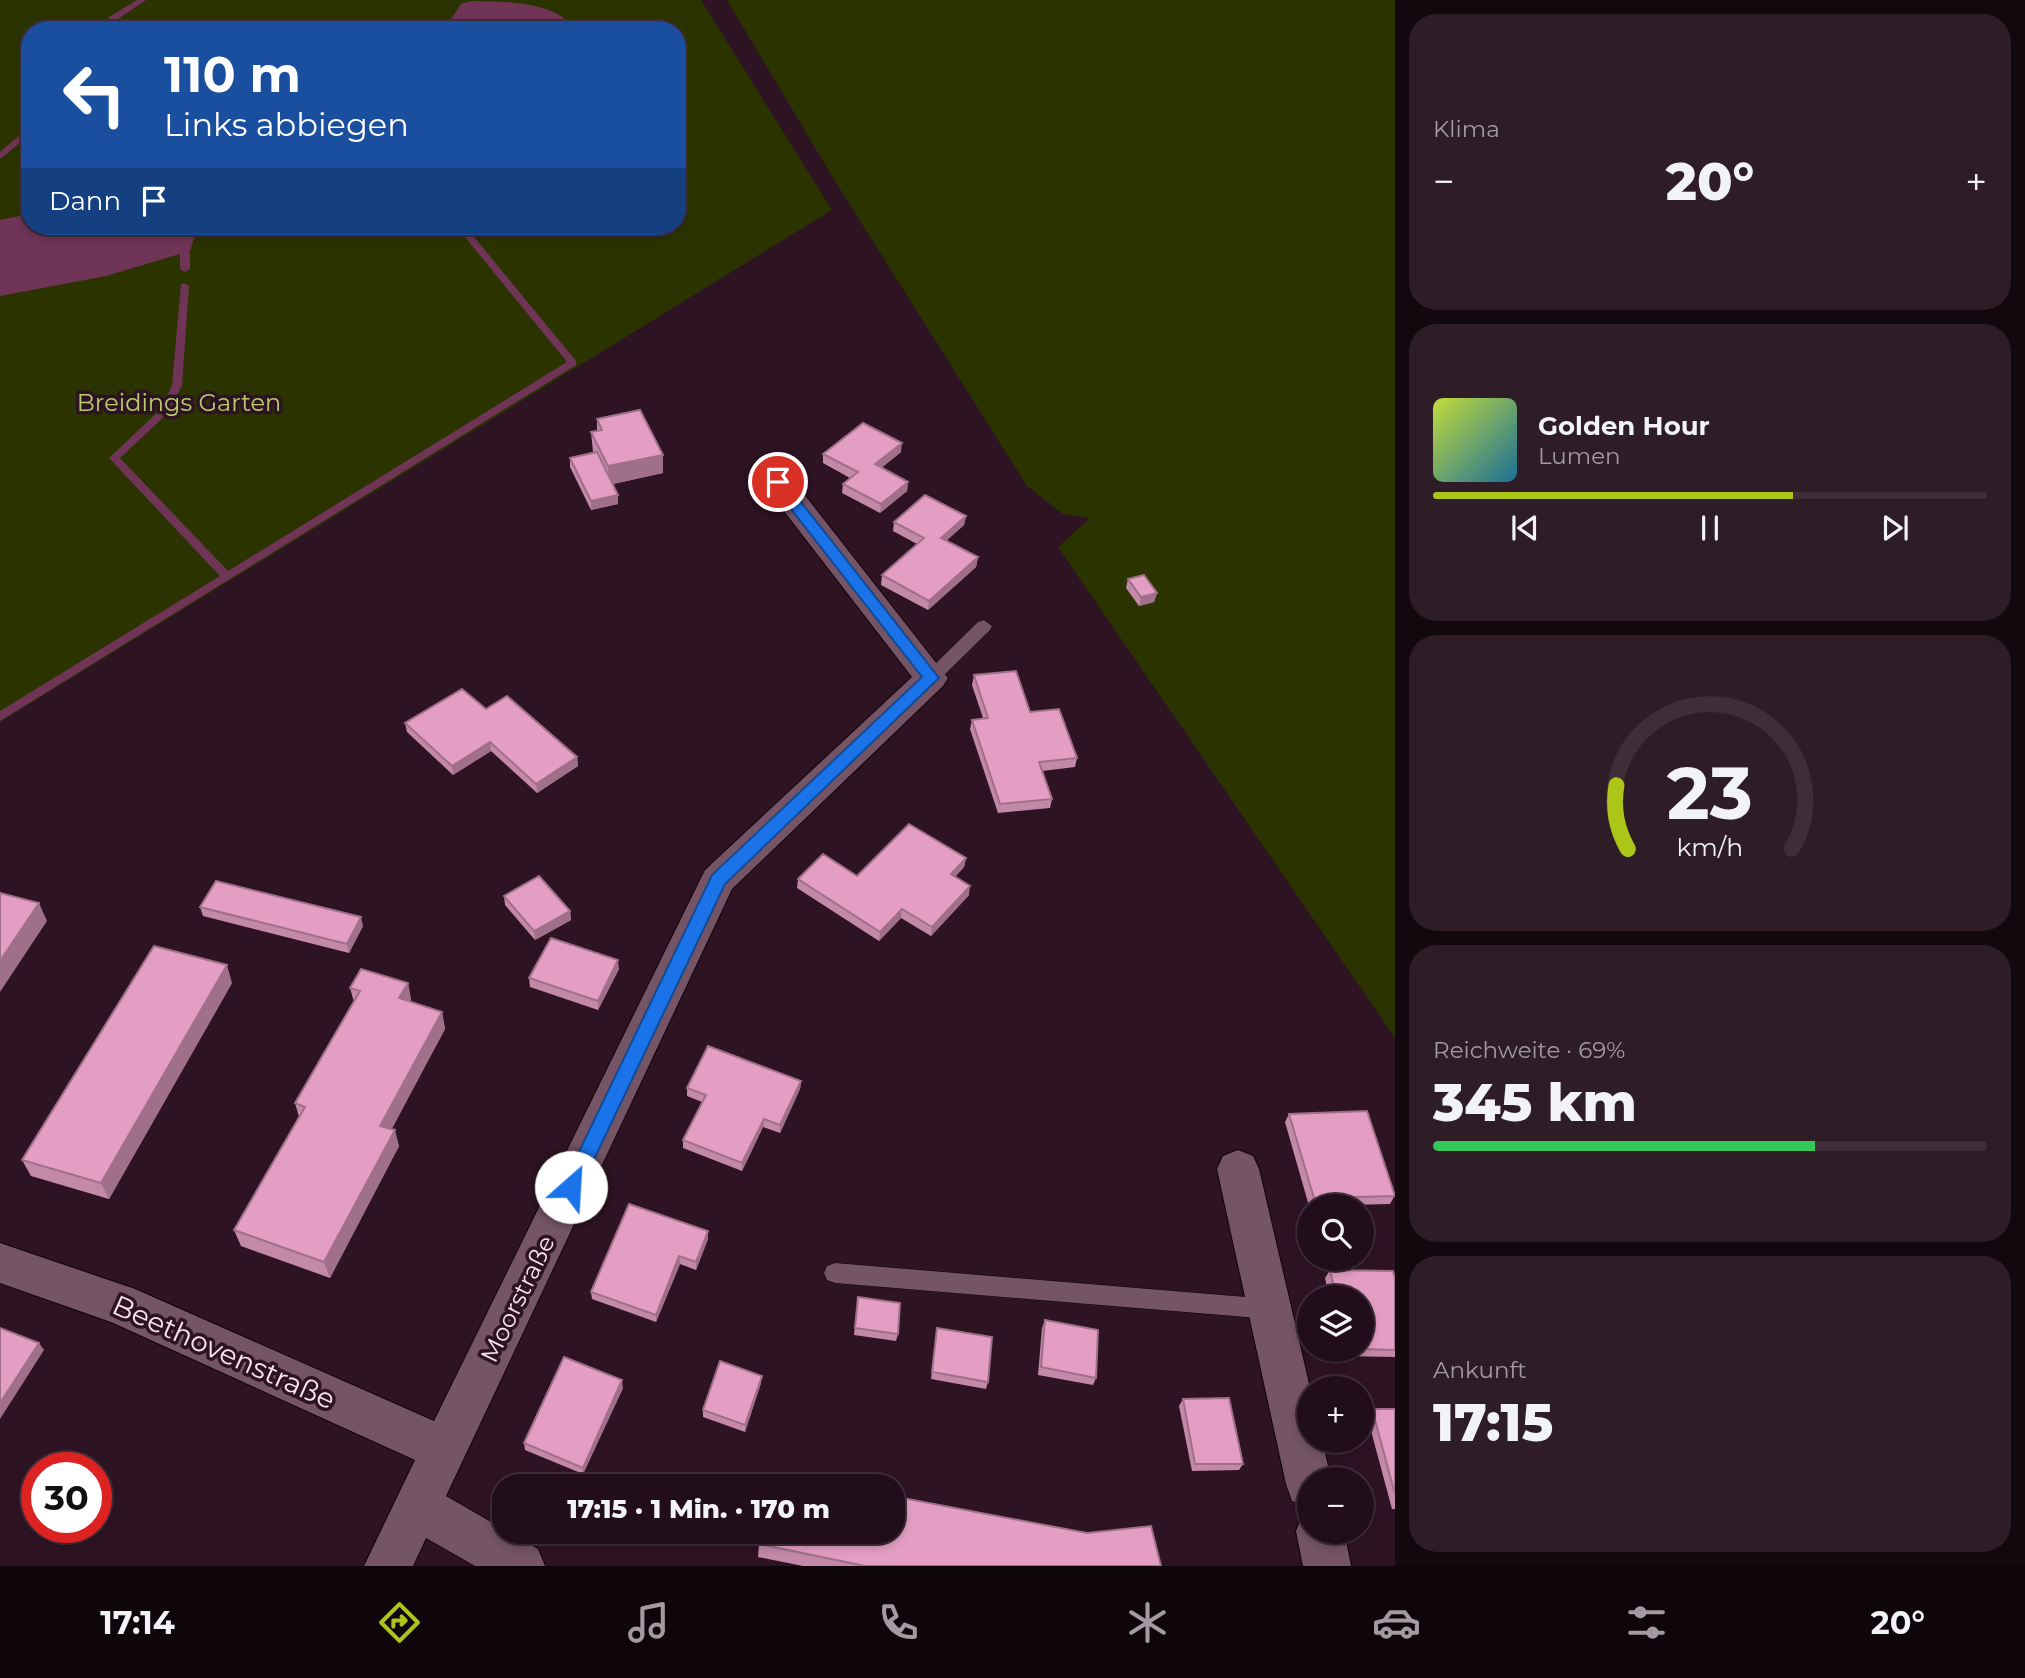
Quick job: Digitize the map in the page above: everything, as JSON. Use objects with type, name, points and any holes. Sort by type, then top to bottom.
[{"type":"street","points":[[778,482],[931,678]]},
{"type":"street","name":"Moorstraße","points":[[388,1566],[718,880],[931,678]]},
{"type":"street","points":[[1238,1169],[1305,1467]]},
{"type":"street","name":"Beethovenstraße","points":[[0,1263],[120,1304],[445,1450]]},
{"type":"street","points":[[416,1505],[521,1566]]},
{"type":"street","points":[[1323,1544],[1327,1566]]},
{"type":"lane","points":[[931,678],[984,626]]},
{"type":"lane","points":[[835,1273],[1269,1309]]},
{"type":"green space","name":"Breidings Garten","points":[[0,0],[701,0],[832,210],[0,722]]},
{"type":"green space","points":[[727,0],[1395,0],[1395,1038],[1058,547],[1090,518],[1063,514],[1027,486],[833,178]]},
{"type":"shaded area","points":[[471,1],[525,4],[551,11],[567,21],[450,21],[461,4]]},
{"type":"shaded area","points":[[21,216],[21,235],[195,235],[190,251],[106,276],[0,296],[0,220]]},
{"type":"building","points":[[640,410],[663,455],[608,466],[591,432],[602,430],[597,419]]},
{"type":"building","points":[[863,423],[902,443],[875,464],[908,482],[881,504],[843,484],[858,472],[823,454]]},
{"type":"building","points":[[597,452],[618,495],[591,501],[570,458]]},
{"type":"building","points":[[925,495],[966,516],[941,538],[978,557],[929,601],[882,575],[924,538],[894,522]]},
{"type":"building","points":[[1144,575],[1157,593],[1141,597],[1128,579]]},
{"type":"building","points":[[1016,671],[1030,712],[1059,709],[1077,758],[1039,762],[1052,799],[1000,804],[972,720],[988,718],[974,675]]},
{"type":"building","points":[[462,689],[486,709],[507,696],[577,757],[536,784],[490,742],[452,766],[405,723]]},
{"type":"building","points":[[909,824],[966,858],[951,874],[970,886],[932,927],[902,909],[880,932],[798,879],[823,854],[857,876]]},
{"type":"building","points":[[539,876],[570,911],[534,931],[504,896]]},
{"type":"building","points":[[216,881],[361,917],[347,944],[200,907]]},
{"type":"building","points":[[0,893],[39,903],[0,961]]},
{"type":"building","points":[[551,938],[618,960],[598,1001],[529,978]]},
{"type":"building","points":[[154,946],[227,965],[101,1183],[22,1160]]},
{"type":"building","points":[[361,969],[408,983],[399,998],[442,1012],[380,1126],[395,1130],[324,1262],[234,1230],[305,1107],[295,1103],[360,991],[350,988]]},
{"type":"building","points":[[708,1046],[801,1081],[780,1125],[764,1119],[742,1163],[683,1140],[706,1095],[687,1088]]},
{"type":"building","points":[[1367,1111],[1395,1196],[1313,1194],[1289,1114]]},
{"type":"building","points":[[629,1204],[708,1231],[696,1262],[679,1256],[656,1315],[591,1292]]},
{"type":"building","points":[[1330,1271],[1393,1271],[1395,1350],[1374,1349],[1374,1285],[1333,1285]]},
{"type":"building","points":[[858,1297],[900,1303],[898,1334],[855,1328]]},
{"type":"building","points":[[1045,1320],[1098,1330],[1096,1378],[1041,1367]]},
{"type":"building","points":[[0,1328],[39,1343],[0,1403]]},
{"type":"building","points":[[937,1328],[992,1337],[988,1382],[932,1372]]},
{"type":"building","points":[[564,1357],[622,1380],[583,1468],[524,1443]]},
{"type":"building","points":[[720,1361],[762,1376],[745,1425],[703,1410]]},
{"type":"building","points":[[1229,1398],[1243,1464],[1195,1464],[1183,1399]]},
{"type":"building","points":[[1374,1409],[1395,1409],[1395,1494],[1374,1416]]},
{"type":"building","points":[[905,1498],[1087,1533],[1151,1526],[1161,1566],[865,1566],[759,1544],[905,1544]]},
{"type":"waterway","points":[[112,19],[142,0]]},
{"type":"waterway","points":[[0,156],[21,138]]},
{"type":"waterway","points":[[0,717],[573,363],[467,235]]},
{"type":"waterway","points":[[185,253],[185,269]]},
{"type":"waterway","points":[[184,286],[177,385],[165,410],[114,458],[223,573]]},
{"type":"route","points":[[571,1187],[718,880],[931,678],[778,482]]}]
